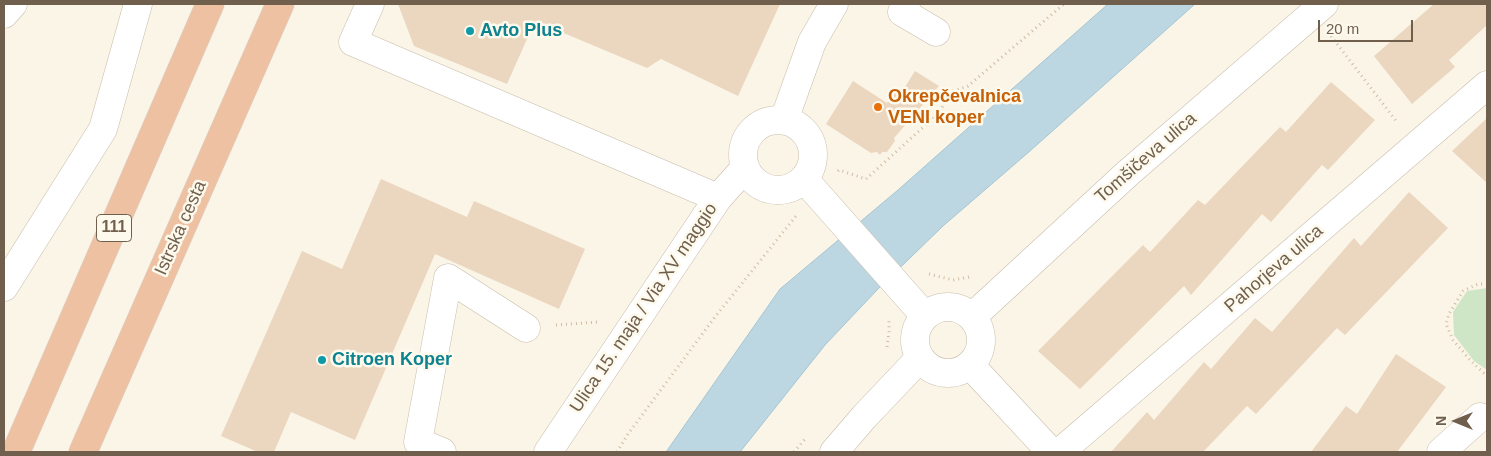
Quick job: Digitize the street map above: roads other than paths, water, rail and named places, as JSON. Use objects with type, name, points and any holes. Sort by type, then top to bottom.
[{"type":"highway","name":"111","points":[[16,452],[210,4]]},
{"type":"highway","name":"Istrska cesta","points":[[83,452],[280,4]]},
{"type":"street","points":[[4,14],[13,4]]},
{"type":"street","points":[[4,287],[103,129],[138,4]]},
{"type":"street","points":[[370,4],[354,42],[718,198]]},
{"type":"street","points":[[784,120],[812,42],[834,4]]},
{"type":"street","points":[[906,4],[902,12],[936,32]]},
{"type":"street","name":"Tomšičeva ulica","points":[[972,317],[1128,173],[1319,8]]},
{"type":"street","name":"Pahorjeva ulica","points":[[1060,452],[1487,85]]},
{"type":"street","points":[[816,193],[794,186],[783,190],[772,190],[760,186],[751,178],[745,168],[742,156],[744,144],[750,133],[759,124],[771,120],[784,120],[795,124],[805,132],[814,156],[810,169],[816,193],[925,316]]},
{"type":"street","name":"Ulica 15. maja / Via XV maggio","points":[[548,452],[718,198],[745,168]]},
{"type":"street","points":[[442,452],[418,442],[448,278],[526,328]]},
{"type":"street","points":[[949,307],[962,310],[972,317],[978,326],[980,346],[977,356],[970,365],[960,371],[949,373],[938,372],[928,367],[920,358],[915,348],[915,336],[918,325],[925,316],[936,309],[949,307]]},
{"type":"street","points":[[834,452],[864,416],[920,358]]},
{"type":"street","points":[[970,365],[1052,452]]},
{"type":"street","points":[[1441,452],[1480,416]]},
{"type":"water","points":[[1108,4],[1195,4],[943,226],[878,289],[825,345],[740,452],[666,452],[780,289],[898,190]]},
{"type":"place","name":"Avto Plus","points":[[470,31]]},
{"type":"place","name":"Okrepčevalnica VENI koper","points":[[878,107]]},
{"type":"place","name":"Citroen Koper","points":[[322,360]]}]
